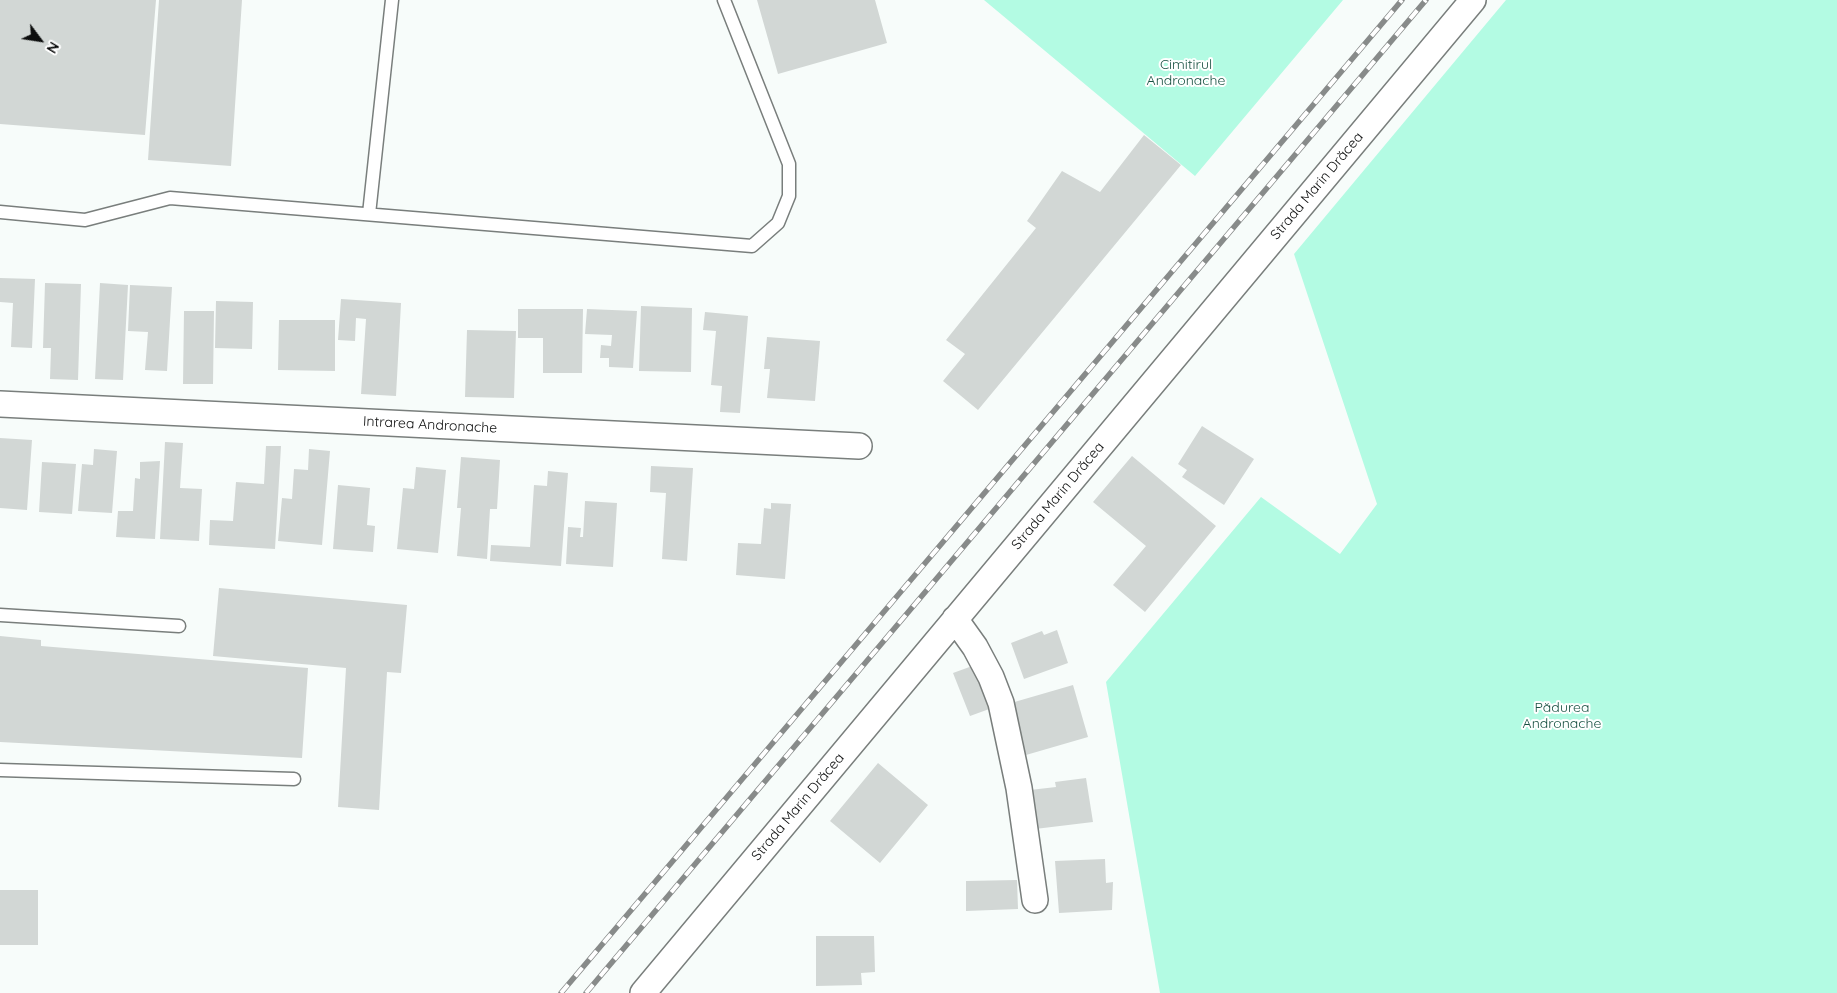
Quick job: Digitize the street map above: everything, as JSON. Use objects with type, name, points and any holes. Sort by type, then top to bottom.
[{"type":"street","name":"Strada Marin Drăcea","points":[[643,993],[1473,0]]},
{"type":"street","name":"Intrarea Andronache","points":[[0,404],[859,446]]},
{"type":"street","points":[[955,619],[975,647],[991,676],[1001,704],[1019,788],[1035,900]]},
{"type":"lane","points":[[369,214],[392,0]]},
{"type":"lane","points":[[0,212],[85,220],[170,198],[752,246],[778,223],[788,196],[789,164],[724,0]]},
{"type":"lane","points":[[0,615],[179,626]]},
{"type":"lane","points":[[0,770],[294,779]]},
{"type":"green space","name":"Cimitirul Andronache","points":[[984,0],[1343,0],[1195,176]]},
{"type":"green space","name":"Pădurea Andronache","points":[[1506,0],[1837,0],[1837,993],[1160,993],[1106,682],[1261,497],[1340,554],[1377,504],[1294,254]]},
{"type":"building","points":[[0,0],[156,0],[145,135],[0,124]]},
{"type":"building","points":[[159,0],[242,0],[231,166],[148,160]]},
{"type":"building","points":[[757,0],[875,0],[887,43],[778,74]]},
{"type":"building","points":[[1144,135],[1181,165],[978,410],[943,381],[965,354],[946,340],[1036,228],[1027,221],[1062,171],[1100,192]]},
{"type":"building","points":[[0,278],[35,279],[32,348],[11,347],[13,303],[0,302]]},
{"type":"building","points":[[45,283],[81,284],[78,380],[50,379],[51,348],[43,348]]},
{"type":"building","points":[[100,283],[128,285],[123,380],[95,379]]},
{"type":"building","points":[[130,285],[172,287],[167,371],[145,370],[148,332],[128,331]]},
{"type":"building","points":[[341,299],[401,303],[396,396],[361,394],[366,319],[356,318],[355,341],[338,340]]},
{"type":"building","points":[[216,301],[253,302],[252,349],[215,348]]},
{"type":"building","points":[[641,306],[692,308],[691,372],[639,371]]},
{"type":"building","points":[[518,309],[583,309],[582,373],[543,373],[543,338],[518,338]]},
{"type":"building","points":[[587,309],[637,311],[633,368],[609,367],[609,358],[600,358],[601,345],[611,346],[612,335],[585,334]]},
{"type":"building","points":[[184,311],[214,311],[213,384],[183,384]]},
{"type":"building","points":[[705,312],[748,316],[740,413],[720,412],[722,386],[711,385],[716,331],[703,330]]},
{"type":"building","points":[[279,320],[335,320],[335,371],[278,370]]},
{"type":"building","points":[[467,330],[516,331],[514,398],[465,397]]},
{"type":"building","points":[[767,337],[820,341],[815,401],[767,398],[770,369],[764,369]]},
{"type":"building","points":[[1202,426],[1254,459],[1224,505],[1182,477],[1187,470],[1178,464]]},
{"type":"building","points":[[0,438],[32,440],[27,510],[0,508]]},
{"type":"building","points":[[165,442],[183,443],[180,488],[202,489],[199,541],[160,539]]},
{"type":"building","points":[[266,446],[281,446],[275,549],[209,545],[210,520],[233,521],[236,482],[264,484]]},
{"type":"building","points":[[94,449],[117,451],[112,513],[78,511],[82,464],[93,465]]},
{"type":"building","points":[[309,449],[330,451],[322,545],[278,541],[282,498],[292,499],[294,469],[308,470]]},
{"type":"building","points":[[1132,456],[1216,526],[1145,612],[1113,585],[1146,546],[1093,502]]},
{"type":"building","points":[[461,457],[500,460],[497,509],[490,509],[487,559],[457,556],[461,508],[457,508]]},
{"type":"building","points":[[160,461],[155,539],[116,537],[118,511],[133,511],[135,478],[140,479],[140,462]]},
{"type":"building","points":[[42,462],[76,464],[72,514],[39,512]]},
{"type":"building","points":[[651,466],[693,468],[687,561],[662,559],[666,493],[650,492]]},
{"type":"building","points":[[416,467],[446,470],[438,553],[397,549],[403,488],[414,489]]},
{"type":"building","points":[[548,471],[568,473],[561,566],[490,561],[491,545],[530,547],[534,485],[547,486]]},
{"type":"building","points":[[338,485],[370,488],[367,525],[375,526],[373,552],[333,549]]},
{"type":"building","points":[[585,501],[617,503],[613,567],[566,564],[568,527],[581,528],[580,537],[583,537]]},
{"type":"building","points":[[771,503],[791,504],[785,579],[736,575],[738,543],[761,544],[764,508],[771,509]]},
{"type":"building","points":[[219,588],[407,605],[401,673],[387,672],[379,810],[338,807],[346,668],[213,656]]},
{"type":"building","points":[[1057,630],[1068,663],[1024,679],[1011,643],[1042,631],[1044,635]]},
{"type":"building","points":[[0,636],[41,640],[41,646],[308,668],[302,758],[0,742]]},
{"type":"building","points":[[975,665],[992,708],[970,716],[953,673]]},
{"type":"building","points":[[1073,685],[1088,737],[1026,755],[1011,703]]},
{"type":"building","points":[[878,763],[928,805],[880,863],[830,821]]},
{"type":"building","points":[[1086,778],[1093,822],[1035,829],[1030,790],[1056,787],[1055,782]]},
{"type":"building","points":[[1105,859],[1106,883],[1113,882],[1112,910],[1059,913],[1055,861]]},
{"type":"building","points":[[1017,880],[1018,909],[966,911],[966,881]]},
{"type":"building","points":[[0,890],[38,890],[38,945],[0,945]]},
{"type":"building","points":[[816,936],[874,936],[875,972],[861,973],[862,985],[816,986]]},
{"type":"railway","points":[[561,993],[1402,0]]},
{"type":"railway","points":[[586,993],[1426,0]]}]
